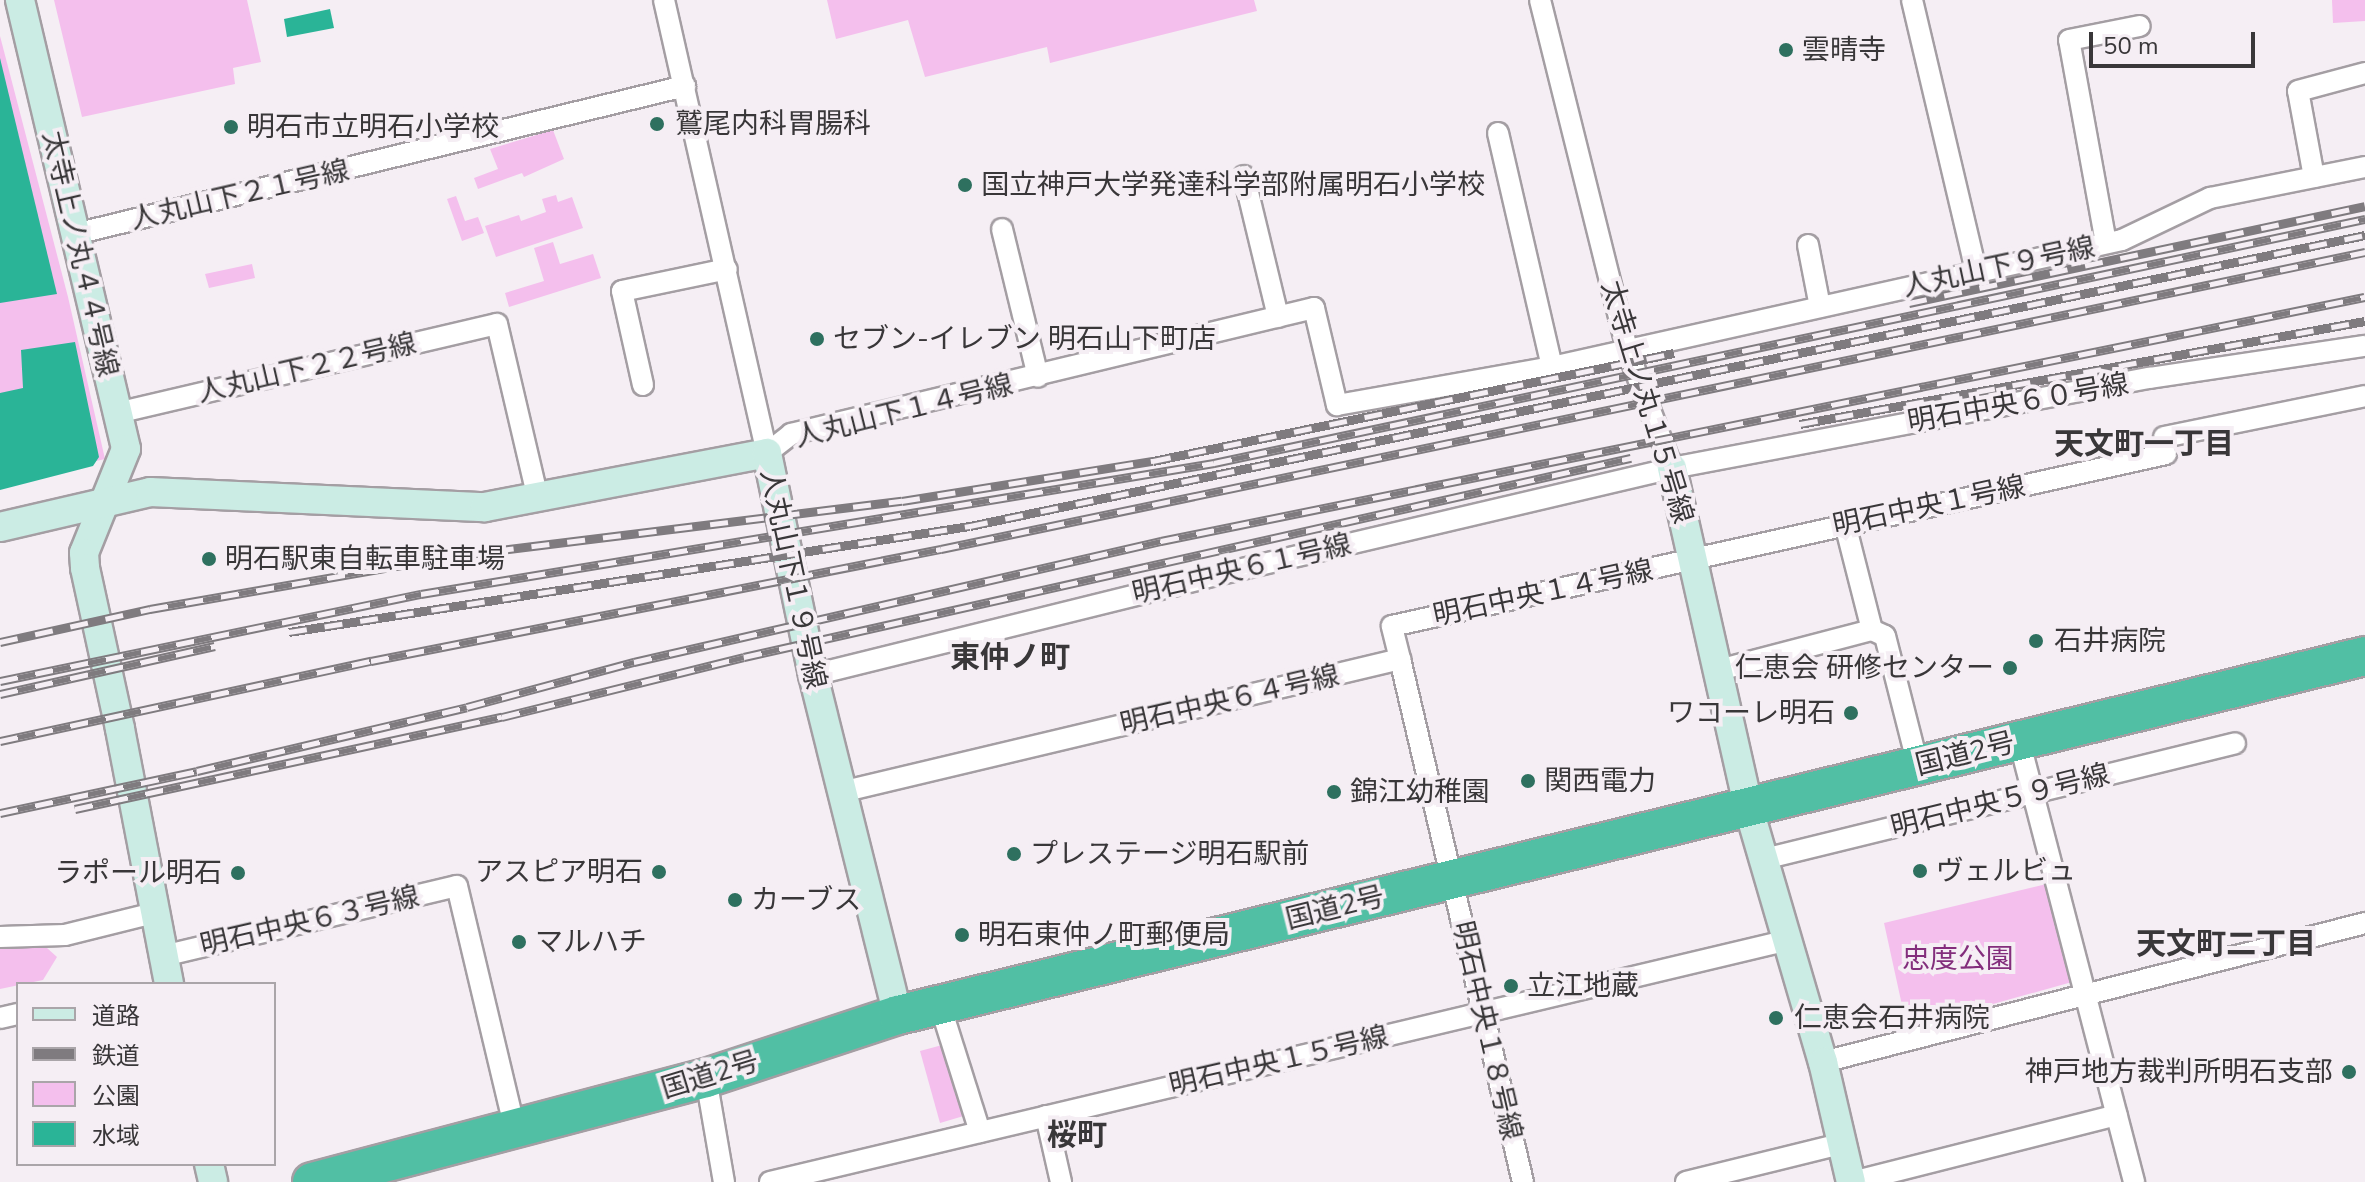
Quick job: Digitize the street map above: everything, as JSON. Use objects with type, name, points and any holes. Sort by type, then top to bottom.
[{"type":"highway","name":"国道2号","points":[[312,1182],[706,1078],[898,1015],[2365,656]]},
{"type":"street","name":"太寺上ノ丸４４号線","points":[[20,0],[126,449],[84,553],[85,568],[120,729],[169,982]]},
{"type":"street","name":"人丸山下１９号線","points":[[664,0],[727,269],[813,675],[898,1015]]},
{"type":"street","name":"太寺上ノ丸１５号線","points":[[1540,0],[1627,349],[1672,468],[1748,806],[1823,1062],[1851,1182]]},
{"type":"street","points":[[1912,0],[1976,271]]},
{"type":"street","points":[[2106,243],[2069,40],[2140,26]]},
{"type":"street","points":[[2314,177],[2298,91],[2365,73]]},
{"type":"street","name":"人丸山下２１号線","points":[[75,234],[685,86]]},
{"type":"street","points":[[1498,133],[1552,367]]},
{"type":"street","name":"人丸山下９号線","points":[[1627,349],[2122,240],[2210,198],[2365,167]]},
{"type":"street","points":[[1244,176],[1278,317]]},
{"type":"street","points":[[1002,229],[1038,377]]},
{"type":"street","points":[[1808,245],[1820,307]]},
{"type":"street","points":[[643,385],[622,291],[727,269]]},
{"type":"street","name":"人丸山下１４号線","points":[[0,527],[150,492],[485,507],[538,499],[767,453],[791,434],[1038,377],[1314,308],[1337,405],[1552,367],[1627,349]]},
{"type":"street","name":"人丸山下２２号線","points":[[117,413],[497,324],[538,499]]},
{"type":"street","name":"明石中央６０号線","points":[[1672,468],[2150,378],[2365,346]]},
{"type":"street","name":"明石中央１号線","points":[[1694,561],[2365,396]]},
{"type":"street","name":"明石中央６１号線","points":[[813,675],[1189,581],[1672,468]]},
{"type":"street","points":[[1845,524],[1872,630]]},
{"type":"street","name":"明石中央１４号線","points":[[1400,659],[1392,626],[1694,561]]},
{"type":"street","points":[[1719,670],[1872,630],[1885,636],[1918,765]]},
{"type":"street","points":[[1400,659],[1451,880]]},
{"type":"street","name":"明石中央６４号線","points":[[841,792],[1400,659]]},
{"type":"street","points":[[2019,740],[2088,994],[2134,1182]]},
{"type":"street","name":"明石中央５９号線","points":[[1764,859],[2235,743]]},
{"type":"street","name":"明石中央１８号線","points":[[1451,880],[1523,1182]]},
{"type":"street","name":"明石中央６３号線","points":[[163,956],[457,886],[515,1129]]},
{"type":"street","points":[[0,937],[65,935],[154,913]]},
{"type":"street","points":[[1823,1062],[2365,923]]},
{"type":"street","name":"明石中央１５号線","points":[[770,1182],[840,1175],[980,1132],[1789,940]]},
{"type":"street","points":[[940,1005],[980,1132]]},
{"type":"street","points":[[706,1078],[724,1182]]},
{"type":"street","points":[[1851,1182],[2117,1115]]},
{"type":"street","points":[[1046,1116],[1061,1182]]},
{"type":"street","points":[[1686,1182],[1841,1144]]},
{"type":"green space","points":[[54,0],[247,0],[261,62],[233,68],[235,84],[82,117]]},
{"type":"green space","points":[[827,0],[1254,0],[1257,11],[1050,63],[1047,47],[925,77],[908,20],[836,39]]},
{"type":"green space","points":[[2332,0],[2365,0],[2365,21],[2333,23]]},
{"type":"green space","points":[[0,36],[68,297],[105,459],[0,483]]},
{"type":"green space","points":[[553,130],[564,159],[524,177],[522,173],[478,189],[474,178],[498,169],[490,149]]},
{"type":"green space","points":[[556,195],[558,202],[572,197],[583,228],[496,257],[485,226],[519,215],[521,221],[546,212],[542,199]]},
{"type":"green space","points":[[456,196],[465,221],[478,217],[484,233],[462,241],[447,199]]},
{"type":"green space","points":[[553,242],[560,264],[593,254],[601,278],[509,307],[505,293],[544,281],[534,248]]},
{"type":"green space","points":[[252,264],[255,278],[209,288],[205,274]]},
{"type":"green space","name":"忠度公園","points":[[2055,882],[2077,971],[2072,982],[1907,1028],[1884,923]]},
{"type":"green space","points":[[0,948],[47,948],[57,957],[43,980],[16,982],[16,986],[0,989]]},
{"type":"green space","points":[[946,1044],[967,1115],[940,1123],[920,1051]]},
{"type":"water","points":[[330,9],[334,28],[287,37],[284,19]]},
{"type":"water","points":[[0,58],[57,294],[0,303]]},
{"type":"water","points":[[75,342],[99,457],[93,466],[0,490],[0,393],[23,388],[21,350]]},
{"type":"railway","points":[[1909,303],[2365,206]]},
{"type":"railway","points":[[0,681],[421,594],[1214,463],[2365,219]]},
{"type":"railway","points":[[289,632],[970,526],[2365,235]]},
{"type":"railway","points":[[0,741],[371,661],[941,549],[2365,252]]},
{"type":"railway","points":[[0,813],[197,771],[467,707],[634,662],[1161,541],[2365,297]]},
{"type":"railway","points":[[1800,424],[2365,321]]},
{"type":"railway","points":[[0,642],[150,609],[460,555],[902,501],[1153,461],[1674,353]]},
{"type":"railway","points":[[75,809],[502,717],[744,657],[1631,458]]},
{"type":"railway","points":[[0,694],[215,646]]},
{"type":"place","name":"雲晴寺","points":[[1786,50]]},
{"type":"place","name":"鷲尾内科胃腸科","points":[[657,124]]},
{"type":"place","name":"明石市立明石小学校","points":[[231,127]]},
{"type":"place","name":"国立神戸大学発達科学部附属明石小学校","points":[[965,185]]},
{"type":"place","name":"セブン-イレブン 明石山下町店","points":[[817,339]]},
{"type":"place","name":"明石駅東自転車駐車場","points":[[209,559]]},
{"type":"place","name":"石井病院","points":[[2036,641]]},
{"type":"place","name":"仁恵会 研修センター","points":[[2010,668]]},
{"type":"place","name":"ワコーレ明石","points":[[1851,713]]},
{"type":"place","name":"関西電力","points":[[1528,781]]},
{"type":"place","name":"錦江幼稚園","points":[[1334,792]]},
{"type":"place","name":"プレステージ明石駅前","points":[[1014,854]]},
{"type":"place","name":"ヴェルビュ","points":[[1920,871]]},
{"type":"place","name":"アスピア明石","points":[[659,872]]},
{"type":"place","name":"ラポール明石","points":[[238,873]]},
{"type":"place","name":"カーブス","points":[[735,900]]},
{"type":"place","name":"明石東仲ノ町郵便局","points":[[962,935]]},
{"type":"place","name":"マルハチ","points":[[519,942]]},
{"type":"place","name":"立江地蔵","points":[[1511,986]]},
{"type":"place","name":"仁恵会石井病院","points":[[1776,1018]]},
{"type":"place","name":"神戸地方裁判所明石支部","points":[[2349,1072]]},
{"type":"district","name":"天文町一丁目","points":[[2144,445]]},
{"type":"district","name":"東仲ノ町","points":[[1010,658]]},
{"type":"district","name":"天文町二丁目","points":[[2226,945]]},
{"type":"district","name":"桜町","points":[[1077,1136]]}]
